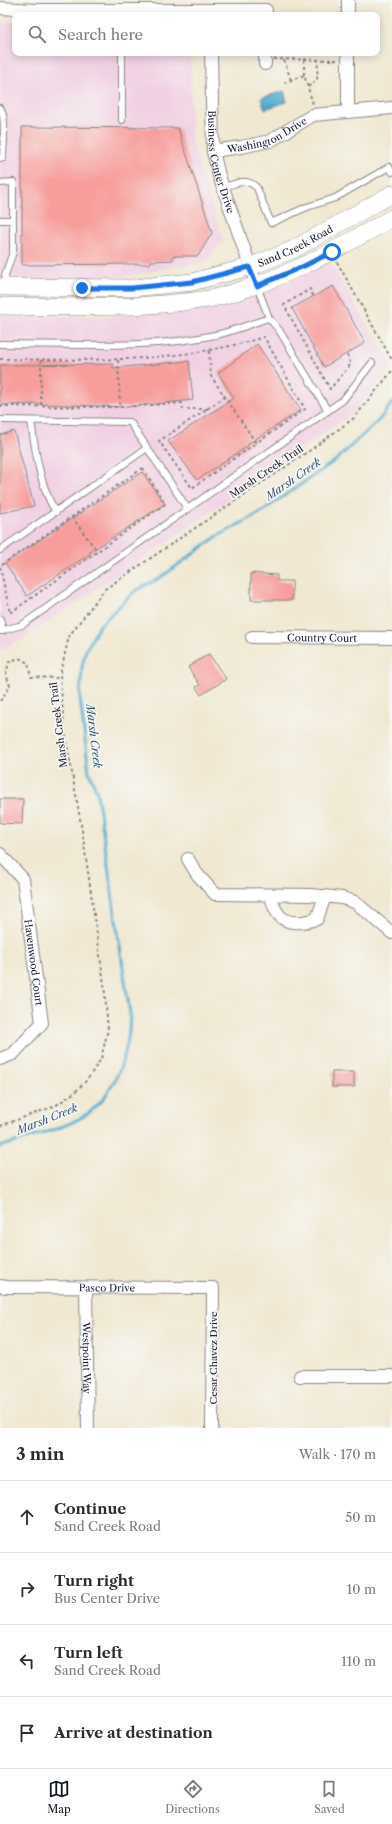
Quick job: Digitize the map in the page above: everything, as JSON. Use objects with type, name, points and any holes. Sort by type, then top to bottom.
[{"type":"main road","name":"Sand Creek Road","points":[[3,287],[132,288],[192,282],[249,267],[292,250],[392,194]]},
{"type":"main road","name":"Sand Creek Road","points":[[0,306],[86,307],[156,305],[206,299],[257,286],[304,266],[392,218]]},
{"type":"street","points":[[348,0],[348,12]]},
{"type":"street","points":[[0,8],[31,12],[143,12],[211,8],[266,8]]},
{"type":"street","name":"Business Center Drive","points":[[211,56],[213,151],[223,188],[249,267],[257,286]]},
{"type":"street","points":[[348,57],[348,112]]},
{"type":"street","name":"Washington Drive","points":[[213,151],[270,141],[313,115],[392,108]]},
{"type":"street","name":"Country Court","points":[[252,637],[392,638]]},
{"type":"street","name":"Havenwood Court","points":[[0,854],[23,879],[42,1023],[13,1054],[0,1059]]},
{"type":"street","points":[[188,859],[197,874],[215,894],[325,896],[342,898],[355,902],[392,933]]},
{"type":"street","points":[[271,895],[273,909],[289,922],[301,923],[317,919],[325,896]]},
{"type":"street","name":"Pasco Drive","points":[[0,1286],[213,1288]]},
{"type":"street","name":"Westpoint Way","points":[[86,1288],[88,1428]]},
{"type":"street","name":"Cesar Chavez Drive","points":[[212,1428],[213,1288]]},
{"type":"street","points":[[300,1376],[392,1376]]},
{"type":"lane","points":[[122,56],[122,120]]},
{"type":"lane","points":[[0,108],[3,111],[4,120],[3,158],[0,158]]},
{"type":"lane","points":[[223,188],[245,181],[254,185],[257,188],[271,223],[307,206],[335,198],[389,167],[392,172]]},
{"type":"lane","points":[[0,183],[13,182],[13,252],[3,287]]},
{"type":"lane","points":[[0,220],[13,220]]},
{"type":"lane","points":[[257,286],[269,318],[279,330],[328,411]]},
{"type":"lane","points":[[0,344],[121,345],[168,342],[220,334],[269,318]]},
{"type":"lane","points":[[0,619],[2,631],[22,625],[343,400],[372,363]]},
{"type":"lane","points":[[0,420],[130,422],[187,508]]},
{"type":"lane","points":[[31,421],[35,449],[48,500],[56,512]]},
{"type":"lane","points":[[0,550],[147,448]]},
{"type":"path","points":[[265,59],[318,60],[348,57]]},
{"type":"path","points":[[284,60],[291,80]]},
{"type":"path","points":[[304,60],[304,75],[316,115]]},
{"type":"path","points":[[308,87],[317,80],[318,60]]},
{"type":"path","points":[[284,83],[304,75]]},
{"type":"path","points":[[332,252],[392,360]]},
{"type":"path","points":[[313,296],[310,289],[284,305],[330,389],[351,364],[347,355]]},
{"type":"path","points":[[0,359],[118,360],[157,358],[231,347],[264,336],[305,409],[192,488],[159,441],[225,397]]},
{"type":"path","points":[[209,351],[211,376],[256,443]]},
{"type":"path","points":[[41,360],[41,407]]},
{"type":"path","points":[[118,360],[120,407]]},
{"type":"path","name":"Marsh Creek Trail","points":[[0,1126],[55,1106],[75,1092],[87,1080],[101,1059],[108,1029],[104,984],[82,830],[64,727],[60,678],[69,636],[105,589],[310,451],[354,418],[392,370]]},
{"type":"path","points":[[0,406],[120,407],[182,403],[183,409],[208,409]]},
{"type":"path","points":[[143,468],[165,504],[10,613],[0,566],[72,517],[143,468]]},
{"type":"path","points":[[72,517],[97,551]]},
{"type":"path","points":[[0,701],[10,686],[6,674],[9,662],[19,658],[28,663],[31,677],[60,678]]},
{"type":"shaded area","points":[[0,22],[12,23],[12,56],[191,56],[191,141],[223,240],[207,261],[125,276],[0,283]]},
{"type":"shaded area","points":[[330,263],[392,366],[353,413],[167,542],[21,640],[0,650],[0,315],[113,316],[248,296],[287,283]]},
{"type":"water","points":[[284,91],[287,102],[265,109],[261,98]]},
{"type":"building","points":[[22,127],[178,128],[212,233],[198,256],[173,256],[173,260],[151,261],[150,264],[22,265]]},
{"type":"building","points":[[333,286],[365,343],[324,367],[292,308]]},
{"type":"building","points":[[257,344],[301,410],[248,444],[249,445],[197,480],[168,441],[234,398],[218,373]]},
{"type":"building","points":[[189,361],[193,400],[126,407],[38,404],[0,405],[0,365],[113,364],[113,368]]},
{"type":"building","points":[[14,431],[34,506],[0,513],[0,435]]},
{"type":"building","points":[[142,472],[165,504],[90,552],[91,553],[27,596],[5,563]]},
{"type":"building","points":[[251,573],[277,575],[277,581],[292,581],[292,600],[251,600]]},
{"type":"building","points":[[209,654],[226,679],[201,695],[196,687],[200,685],[188,667]]},
{"type":"building","points":[[0,799],[23,799],[22,824],[0,823]]},
{"type":"building","points":[[332,1072],[354,1072],[354,1087],[332,1087]]},
{"type":"waterway","name":"Marsh Creek","points":[[0,1147],[72,1123],[91,1111],[100,1102],[115,1079],[121,1067],[128,1040],[130,1014],[97,792],[89,772],[80,698],[82,666],[86,650],[99,626],[135,591],[160,578],[216,537],[258,514],[336,460],[379,420],[392,403]]},
{"type":"route","points":[[82,288],[132,288],[192,282],[249,267],[257,286],[332,252]]}]
